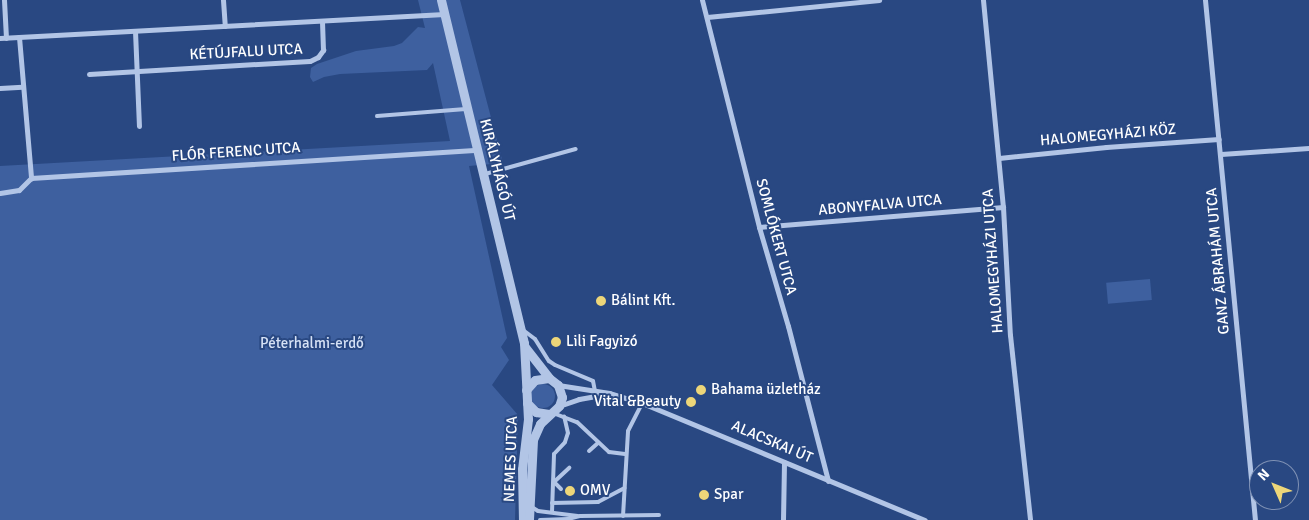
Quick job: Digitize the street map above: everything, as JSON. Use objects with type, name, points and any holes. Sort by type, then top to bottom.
[{"type":"street","points":[[3,38],[4,0]]},
{"type":"street","points":[[223,0],[224,26]]},
{"type":"street","name":"KIRÁLYHÁGÓ ÚT","points":[[441,0],[522,330],[525,346],[526,400]]},
{"type":"street","name":"SOMLÓKERT UTCA","points":[[702,0],[759,227],[788,326],[828,481]]},
{"type":"street","points":[[707,17],[879,0]]},
{"type":"street","name":"HALOMEGYHÁZI UTCA","points":[[983,0],[1003,207],[1010,335],[1030,520]]},
{"type":"street","name":"GANZ ÁBRAHÁM UTCA","points":[[1205,0],[1255,520]]},
{"type":"street","name":"KÉTÚJFALU UTCA","points":[[3,38],[444,14]]},
{"type":"street","name":"KÉTÚJFALU UTCA","points":[[89,74],[310,61],[318,57],[323,50],[322,21]]},
{"type":"street","points":[[134,31],[139,126]]},
{"type":"street","points":[[19,37],[31,178]]},
{"type":"street","points":[[0,88],[22,87]]},
{"type":"street","name":"HALOMEGYHÁZI KÖZ","points":[[999,158],[1106,147],[1219,139]]},
{"type":"street","points":[[1221,154],[1309,148]]},
{"type":"street","name":"FLÓR FERENC UTCA","points":[[0,192],[19,190],[31,178],[479,150]]},
{"type":"street","name":"ABONYFALVA UTCA","points":[[759,227],[1003,207]]},
{"type":"street","name":"KIRÁLYHÁGÓ ÚT","points":[[525,346],[549,378]]},
{"type":"street","points":[[526,390],[535,380],[549,378],[558,385],[562,394],[559,406]]},
{"type":"street","name":"ALACSKAI ÚT","points":[[558,385],[609,393],[642,403],[925,520]]},
{"type":"street","name":"ALACSKAI ÚT","points":[[559,406],[578,399],[609,393]]},
{"type":"street","name":"NEMES UTCA","points":[[526,400],[533,411],[550,413]]},
{"type":"street","name":"NEMES UTCA","points":[[523,520],[522,469],[528,419],[526,400]]},
{"type":"street","name":"NEMES UTCA","points":[[529,520],[533,440],[540,424],[559,406]]},
{"type":"street","points":[[783,520],[784,462]]},
{"type":"lane","points":[[377,116],[468,108]]},
{"type":"lane","points":[[485,174],[576,149]]},
{"type":"lane","points":[[522,330],[536,339],[549,360],[555,365],[594,381],[595,390]]},
{"type":"lane","points":[[623,516],[625,454],[628,431],[642,403]]},
{"type":"lane","points":[[550,413],[578,422],[609,452],[625,454]]},
{"type":"lane","points":[[552,512],[554,454],[566,444],[568,428],[564,416]]},
{"type":"lane","points":[[589,451],[598,443]]},
{"type":"lane","points":[[554,482],[569,468]]},
{"type":"lane","points":[[554,482],[562,489]]},
{"type":"lane","points":[[552,503],[598,502],[624,488]]},
{"type":"lane","points":[[570,499],[574,503]]},
{"type":"lane","points":[[530,506],[538,512],[580,516],[659,515]]},
{"type":"lane","points":[[540,520],[568,519],[580,516]]},
{"type":"green space","name":"Péterhalmi-erdő","points":[[418,0],[460,0],[503,163],[469,166],[507,338],[501,347],[509,360],[492,385],[518,415],[515,520],[0,520],[0,166],[450,141],[433,63],[427,70],[340,74],[324,77],[313,82],[310,77],[311,68],[317,64],[356,51],[394,46],[402,43],[418,27],[425,28]]},
{"type":"green space","points":[[1150,279],[1152,300],[1108,304],[1106,283]]},
{"type":"green space","points":[[543,384],[552,387],[555,396],[552,405],[543,408],[534,405],[531,396],[534,387]]},
{"type":"place","name":"Bálint Kft.","points":[[601,301]]},
{"type":"place","name":"Lili Fagyizó","points":[[556,342]]},
{"type":"place","name":"Bahama üzletház","points":[[701,390]]},
{"type":"place","name":"Vital &Beauty","points":[[691,402]]},
{"type":"place","name":"OMV","points":[[570,491]]},
{"type":"place","name":"Spar","points":[[704,495]]}]
